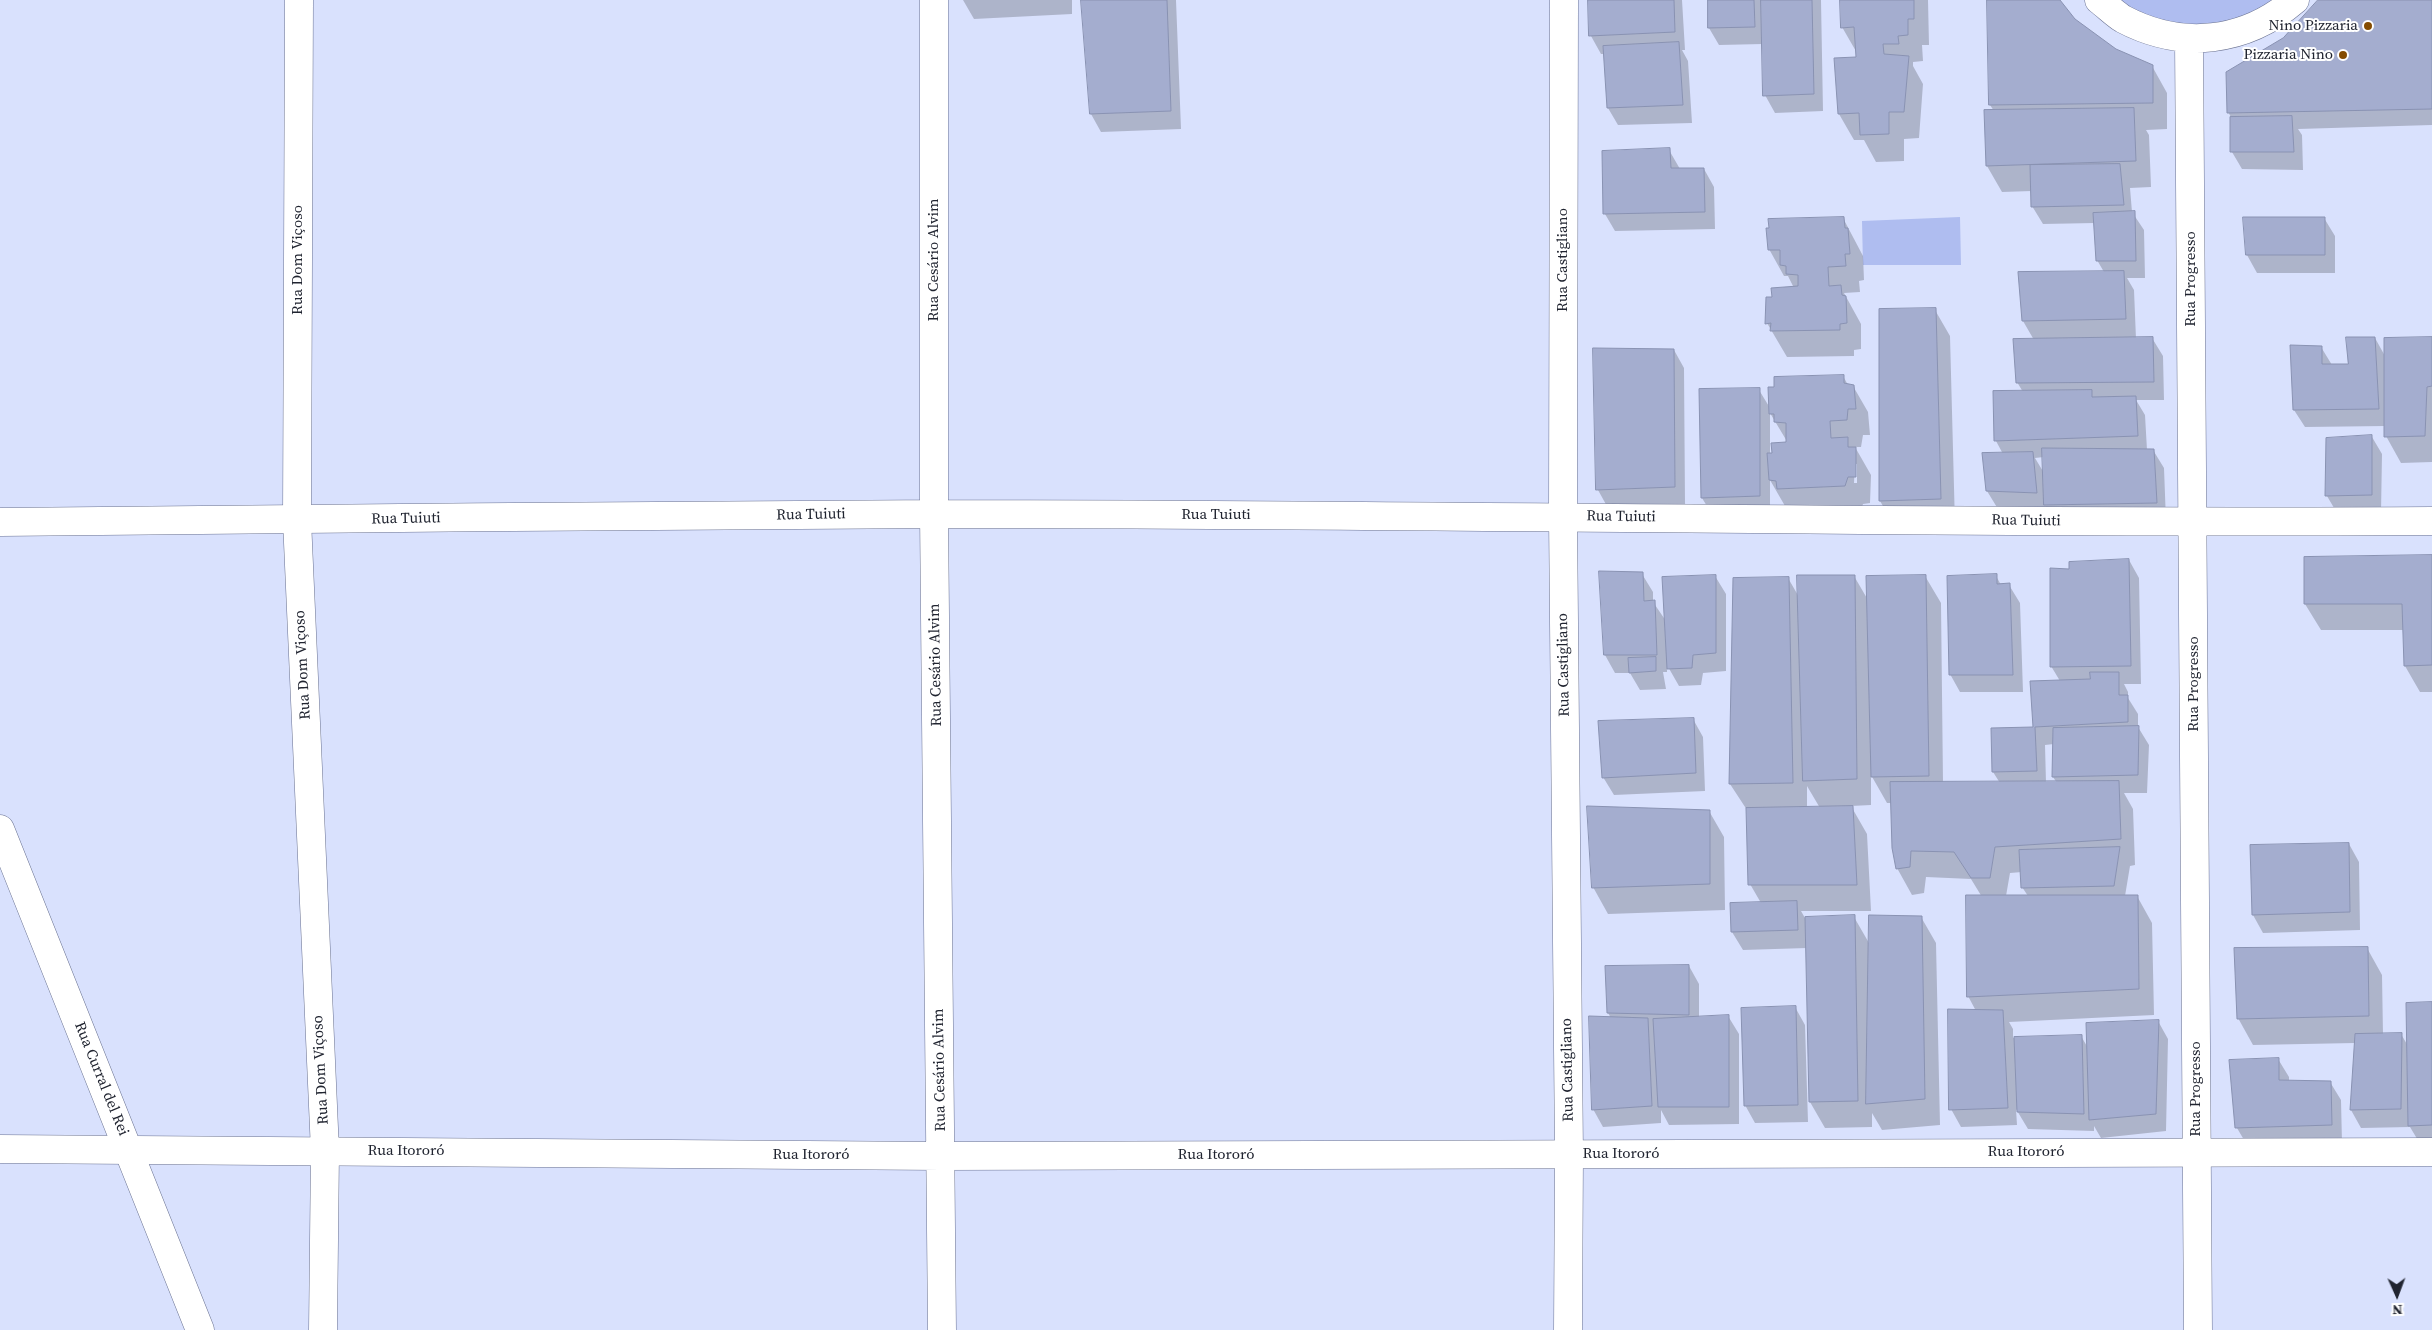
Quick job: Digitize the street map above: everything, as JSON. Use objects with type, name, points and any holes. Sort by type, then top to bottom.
[{"type":"street","name":"Rua Dom Viçoso","points":[[299,0],[296,520],[325,1151],[323,1330]]},
{"type":"street","name":"Rua Cesário Alvim","points":[[934,0],[934,514],[942,1330]]},
{"type":"street","name":"Rua Castigliano","points":[[1564,0],[1563,516],[1569,1154],[1568,1330]]},
{"type":"street","points":[[2099,0],[2122,18],[2158,34],[2189,39],[2227,35],[2263,23],[2295,0]]},
{"type":"street","name":"Rua Progresso","points":[[2189,39],[2198,1330]]},
{"type":"street","name":"Rua Tuiuti","points":[[0,522],[934,514],[1563,516],[2193,522],[2432,521]]},
{"type":"street","name":"Rua Curral del Rei","points":[[0,829],[130,1150],[200,1330]]},
{"type":"street","name":"Rua Itororó","points":[[0,1149],[941,1156],[2196,1151],[2432,1152]]},
{"type":"shaded area","points":[[2116,0],[2275,0],[2249,16],[2234,21],[2188,27],[2157,22]]},
{"type":"shaded area","points":[[1960,217],[1961,265],[1863,265],[1862,221]]},
{"type":"building","points":[[1081,0],[1167,0],[1171,111],[1090,114]]},
{"type":"building","points":[[1588,0],[1674,0],[1675,32],[1589,36]]},
{"type":"building","points":[[1708,0],[1754,0],[1755,27],[1708,28]]},
{"type":"building","points":[[1761,0],[1812,0],[1814,94],[1763,96]]},
{"type":"building","points":[[1840,0],[1914,0],[1914,19],[1908,19],[1908,35],[1898,36],[1899,44],[1883,44],[1884,54],[1909,56],[1904,112],[1889,112],[1889,134],[1860,135],[1859,113],[1838,114],[1834,58],[1856,57],[1854,27],[1841,28]]},
{"type":"building","points":[[1987,0],[2060,0],[2075,19],[2116,49],[2153,65],[2153,103],[1989,105]]},
{"type":"building","name":"Pizzaria Nino","points":[[2318,0],[2432,0],[2432,109],[2227,113],[2226,72],[2283,38]]},
{"type":"building","points":[[1679,42],[1683,105],[1607,108],[1603,46]]},
{"type":"building","points":[[2134,108],[2136,161],[1986,166],[1984,110]]},
{"type":"building","points":[[2292,116],[2294,152],[2230,152],[2230,117]]},
{"type":"building","points":[[1670,148],[1671,168],[1704,168],[1705,212],[1603,214],[1602,151]]},
{"type":"building","points":[[2120,164],[2124,205],[2031,207],[2030,165]]},
{"type":"building","points":[[2135,211],[2136,261],[2096,261],[2093,213]]},
{"type":"building","points":[[1844,217],[1845,228],[1848,228],[1850,254],[1845,254],[1846,266],[1828,267],[1829,286],[1841,285],[1842,295],[1846,296],[1847,323],[1840,324],[1840,330],[1770,331],[1771,323],[1765,324],[1766,297],[1772,297],[1771,288],[1798,286],[1798,275],[1786,274],[1786,266],[1780,265],[1780,250],[1768,250],[1766,228],[1769,228],[1768,219]]},
{"type":"building","points":[[2243,217],[2325,217],[2325,255],[2246,255]]},
{"type":"building","points":[[2124,271],[2126,319],[2022,321],[2018,272]]},
{"type":"building","points":[[1936,308],[1941,499],[1879,501],[1879,309]]},
{"type":"building","points":[[2153,337],[2154,382],[2016,383],[2013,339]]},
{"type":"building","points":[[2346,337],[2375,337],[2379,409],[2293,410],[2290,345],[2322,346],[2322,364],[2348,364]]},
{"type":"building","points":[[2432,337],[2432,386],[2427,387],[2425,436],[2384,437],[2384,338]]},
{"type":"building","points":[[1593,348],[1674,349],[1675,487],[1596,490]]},
{"type":"building","points":[[1844,375],[1844,383],[1854,385],[1856,409],[1848,409],[1847,420],[1830,421],[1831,438],[1848,437],[1848,447],[1856,447],[1856,477],[1848,477],[1845,486],[1777,489],[1776,481],[1769,480],[1767,453],[1772,453],[1771,443],[1786,442],[1786,423],[1774,422],[1774,414],[1769,414],[1768,387],[1774,387],[1774,377]]},
{"type":"building","points":[[1760,388],[1760,496],[1701,498],[1699,389]]},
{"type":"building","points":[[2092,390],[2092,397],[2136,396],[2138,436],[1994,441],[1993,391]]},
{"type":"building","points":[[2372,435],[2372,495],[2325,496],[2326,438]]},
{"type":"building","points":[[2042,448],[2154,449],[2157,503],[2044,505]]},
{"type":"building","points":[[2033,452],[2037,493],[1986,491],[1982,453]]},
{"type":"building","points":[[2432,555],[2432,665],[2404,666],[2402,604],[2304,604],[2304,557]]},
{"type":"building","points":[[2129,559],[2131,666],[2050,667],[2050,568],[2069,569],[2069,562]]},
{"type":"building","points":[[1599,571],[1643,572],[1644,601],[1655,600],[1657,655],[1604,655]]},
{"type":"building","points":[[1997,574],[1997,584],[2010,583],[2013,675],[1949,675],[1947,576]]},
{"type":"building","points":[[1716,575],[1716,653],[1693,655],[1692,668],[1667,669],[1662,577]]},
{"type":"building","points":[[1797,575],[1855,575],[1857,779],[1803,781]]},
{"type":"building","points":[[1926,575],[1929,776],[1871,777],[1866,576]]},
{"type":"building","points":[[1789,577],[1793,783],[1729,784],[1733,578]]},
{"type":"building","points":[[1656,657],[1656,671],[1629,673],[1628,658]]},
{"type":"building","points":[[2090,672],[2119,672],[2119,695],[2128,695],[2128,722],[2035,727],[2037,771],[1992,772],[1991,728],[2033,727],[2030,681],[2090,679]]},
{"type":"building","points":[[1694,718],[1696,773],[1602,778],[1598,721]]},
{"type":"building","points":[[2139,726],[2138,775],[2052,777],[2053,728]]},
{"type":"building","points":[[2119,781],[2121,839],[1995,847],[1990,878],[1971,878],[1954,852],[1911,851],[1910,867],[1896,869],[1892,848],[1890,782]]},
{"type":"building","points":[[1587,806],[1710,810],[1710,884],[1592,888]]},
{"type":"building","points":[[1853,806],[1857,885],[1748,885],[1746,808]]},
{"type":"building","points":[[2349,843],[2350,912],[2252,915],[2250,845]]},
{"type":"building","points":[[2120,847],[2114,886],[2021,888],[2019,850]]},
{"type":"building","points":[[1966,895],[2138,895],[2139,989],[1967,997]]},
{"type":"building","points":[[1797,901],[1798,930],[1731,932],[1730,903]]},
{"type":"building","points":[[1855,915],[1858,1101],[1809,1102],[1805,917]]},
{"type":"building","points":[[1869,915],[1922,916],[1925,1099],[1866,1104]]},
{"type":"building","points":[[2368,947],[2369,1016],[2237,1019],[2234,948]]},
{"type":"building","points":[[1689,965],[1689,1015],[1607,1013],[1605,966]]},
{"type":"building","points":[[2432,1002],[2432,1125],[2408,1126],[2406,1003]]},
{"type":"building","points":[[1796,1006],[1798,1105],[1744,1106],[1741,1008]]},
{"type":"building","points":[[1948,1009],[2003,1010],[2008,1108],[1949,1110]]},
{"type":"building","points":[[1729,1015],[1729,1107],[1658,1107],[1653,1019]]},
{"type":"building","points":[[1589,1016],[1648,1018],[1652,1106],[1592,1110]]},
{"type":"building","points":[[2159,1020],[2156,1114],[2089,1120],[2086,1023]]},
{"type":"building","points":[[2402,1033],[2401,1109],[2350,1110],[2355,1034]]},
{"type":"building","points":[[2082,1035],[2084,1114],[2017,1112],[2014,1037]]},
{"type":"building","points":[[2279,1058],[2279,1080],[2331,1081],[2332,1125],[2235,1128],[2229,1060]]},
{"type":"place","name":"Nino Pizzaria","points":[[2368,26]]},
{"type":"place","name":"Pizzaria Nino","points":[[2343,55]]}]
